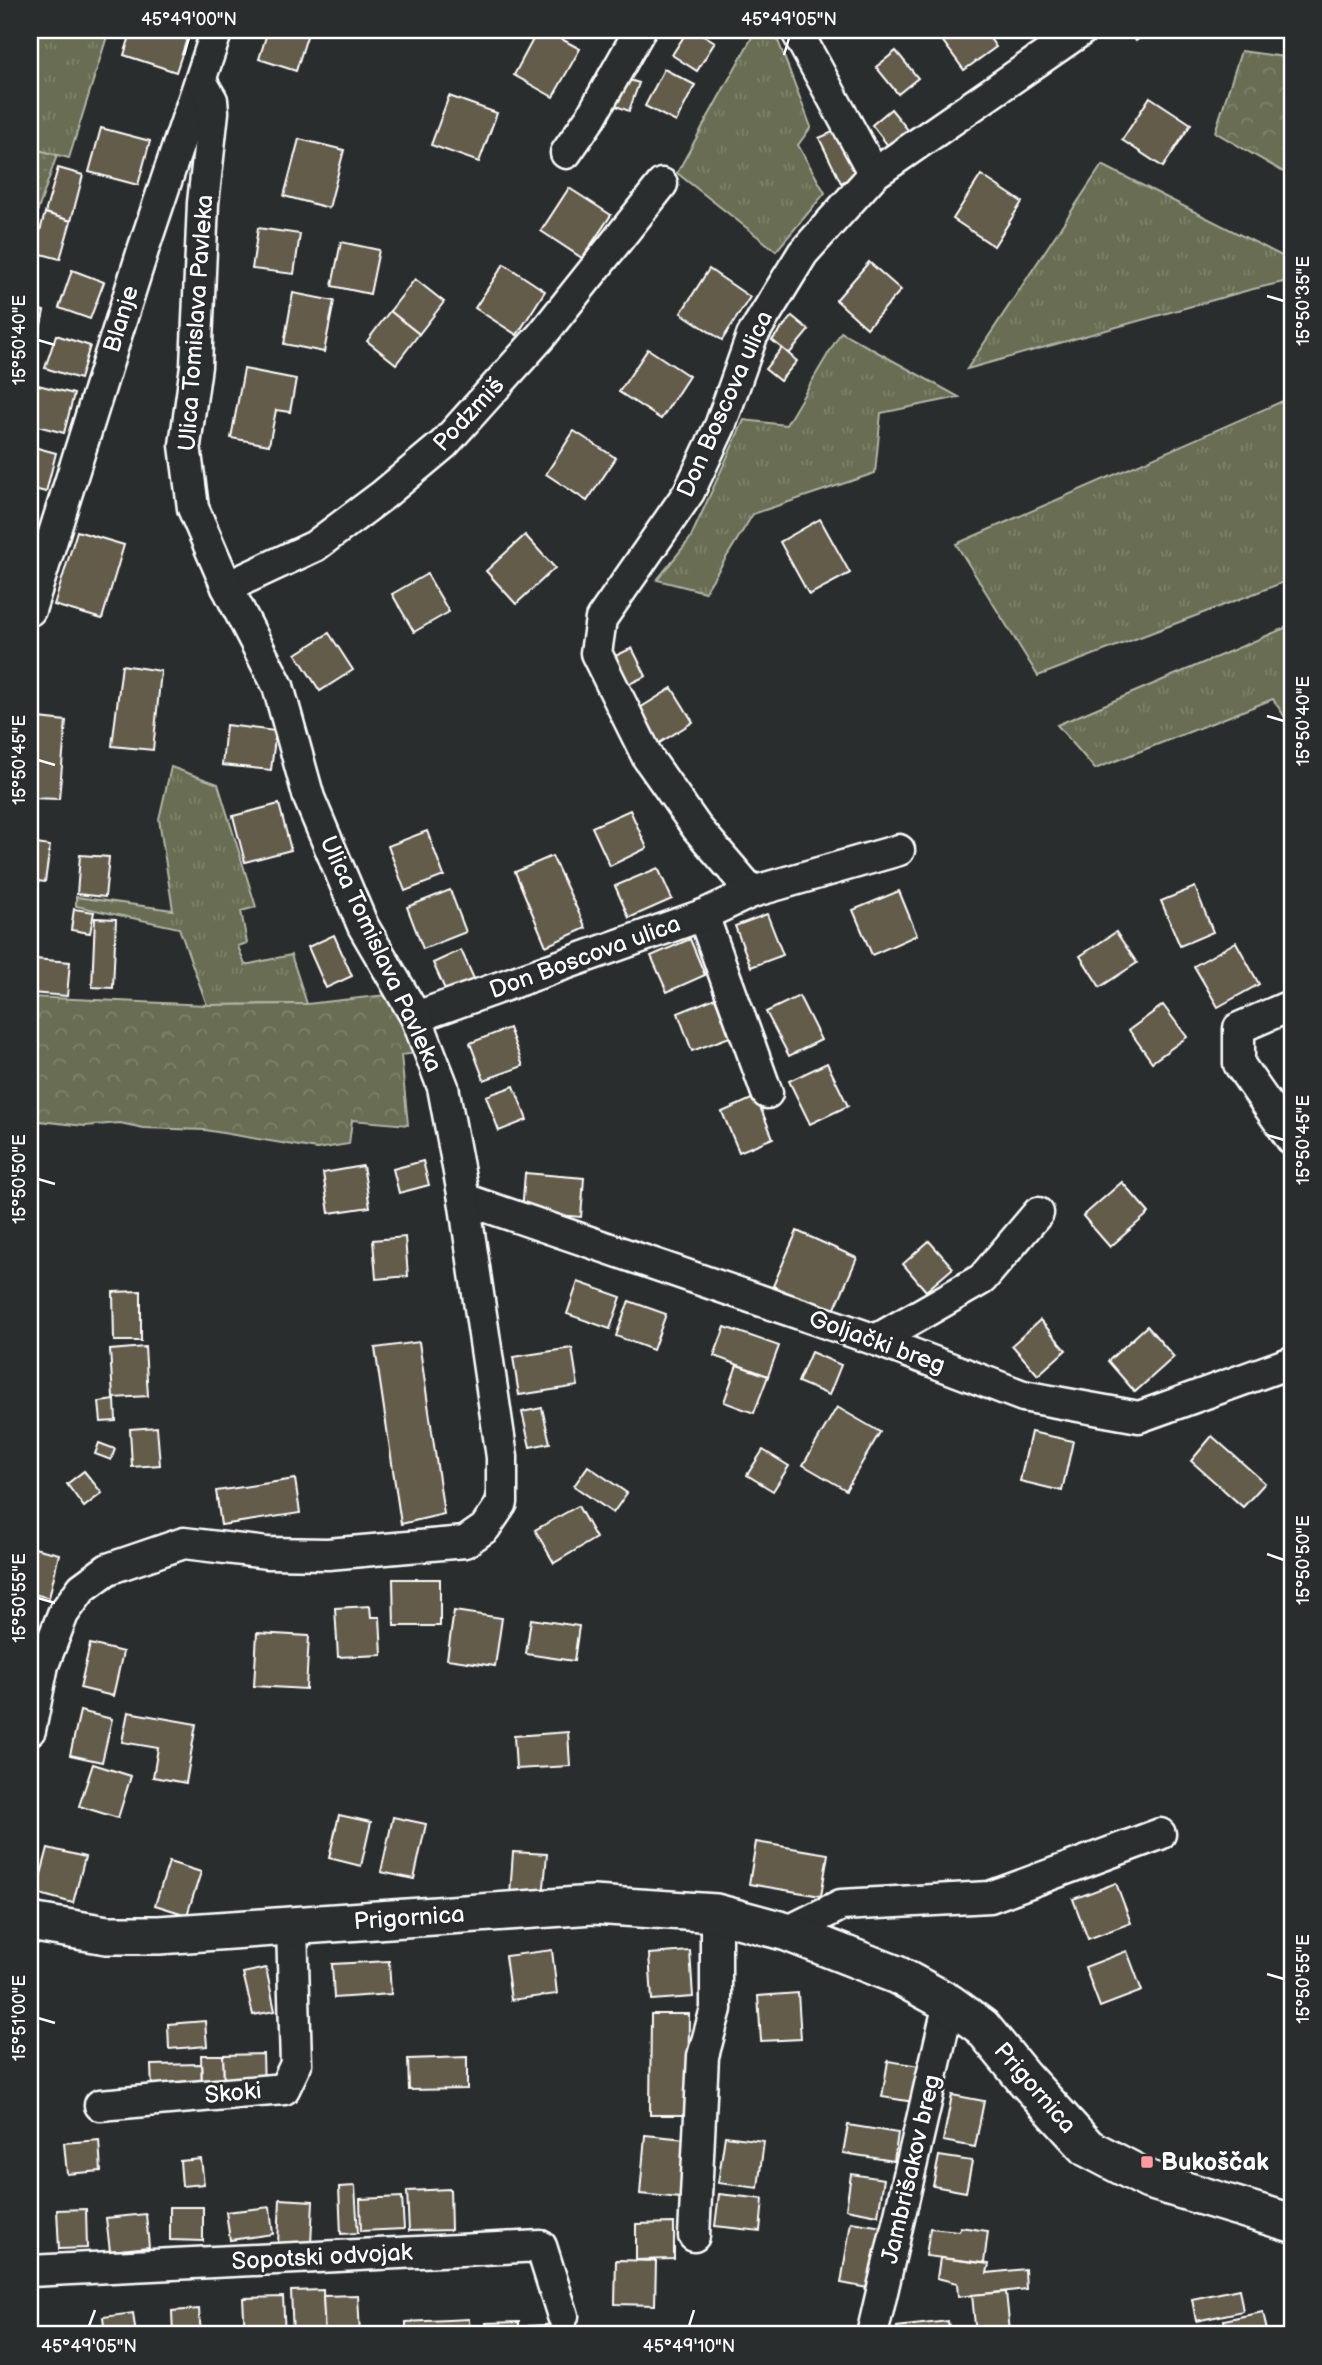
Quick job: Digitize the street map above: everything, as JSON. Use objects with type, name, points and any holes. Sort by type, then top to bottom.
[{"type":"street","name":"Blanje","points":[[30,610],[144,247],[217,30]]},
{"type":"street","points":[[566,153],[591,117],[640,30]]},
{"type":"street","points":[[796,30],[874,174]]},
{"type":"street","name":"Don Boscova ulica","points":[[752,892],[697,828],[648,758],[596,653],[601,619],[689,492],[720,426],[752,336],[803,253],[874,174],[1082,30]]},
{"type":"street","name":"Ulica Tomislava Pavleka","points":[[30,1730],[43,1665],[63,1614],[82,1588],[108,1569],[184,1544],[267,1553],[328,1554],[465,1542],[485,1528],[502,1503],[502,1457],[464,1199],[443,1087],[416,1017],[363,926],[309,797],[278,686],[227,587],[193,508],[185,444],[196,366],[203,204],[214,112],[212,100],[201,80]]},
{"type":"street","name":"Podzmiš","points":[[227,587],[315,546],[383,495],[444,444],[542,335],[662,184]]},
{"type":"street","name":"Don Boscova ulica","points":[[416,1017],[703,915],[752,892],[899,850]]},
{"type":"street","points":[[703,915],[767,1093]]},
{"type":"street","points":[[1292,1005],[1239,1028],[1239,1064],[1292,1140]]},
{"type":"street","name":"Goljački breg","points":[[464,1199],[876,1340],[1023,1396],[1139,1417],[1292,1362]]},
{"type":"street","points":[[876,1340],[982,1279],[1038,1213]]},
{"type":"street","points":[[787,1932],[841,1905],[990,1897],[1160,1835]]},
{"type":"street","name":"Prigornica","points":[[30,1922],[107,1935],[196,1934],[593,1905],[716,1913],[787,1932],[897,1975],[949,2003],[982,2027],[1023,2077],[1088,2148],[1149,2180],[1291,2226]]},
{"type":"street","points":[[694,2236],[702,2056],[716,2009],[716,1913]]},
{"type":"street","name":"Skoki","points":[[100,2105],[284,2089],[296,2064],[292,1927]]},
{"type":"street","name":"Jambrišakov breg","points":[[872,2335],[949,2003]]},
{"type":"street","name":"Sopotski odvojak","points":[[30,2271],[541,2246],[563,2316]]},
{"type":"green space","points":[[30,30],[109,30],[69,158],[30,148]]},
{"type":"green space","points":[[756,30],[774,30],[811,127],[798,145],[825,193],[776,251],[677,173]]},
{"type":"green space","points":[[1241,51],[1292,58],[1292,177],[1215,132]]},
{"type":"green space","points":[[30,148],[57,155],[30,233]]},
{"type":"green space","points":[[1102,165],[1292,261],[1292,280],[967,369]]},
{"type":"green space","points":[[841,332],[959,397],[881,413],[875,473],[753,514],[705,592],[657,580],[690,539],[744,420],[786,425]]},
{"type":"green space","points":[[1292,397],[1292,579],[1038,676],[956,544]]},
{"type":"green space","points":[[1292,625],[1292,728],[1273,699],[1095,769],[1057,725]]},
{"type":"green space","points":[[171,767],[218,784],[256,907],[241,911],[247,943],[238,946],[245,965],[291,955],[307,1004],[207,1005],[179,928],[76,906],[76,897],[173,910],[159,819]]},
{"type":"green space","points":[[386,995],[425,1052],[401,1055],[408,1125],[352,1120],[349,1144],[317,1149],[205,1130],[143,1128],[120,1123],[85,1126],[30,1120],[30,997],[207,1005],[307,1004]]},
{"type":"building","points":[[132,30],[190,30],[176,72],[124,55]]},
{"type":"building","points":[[268,30],[309,30],[296,71],[259,59]]},
{"type":"building","points":[[538,30],[545,30],[580,49],[553,97],[514,75]]},
{"type":"building","points":[[688,30],[695,30],[715,42],[697,71],[672,55]]},
{"type":"building","points":[[984,30],[996,47],[964,70],[936,32]]},
{"type":"building","points":[[1126,30],[1150,30],[1136,41]]},
{"type":"building","points":[[896,51],[918,78],[898,94],[876,67]]},
{"type":"building","points":[[664,69],[695,85],[676,122],[645,106]]},
{"type":"building","points":[[620,77],[639,83],[629,111],[611,104]]},
{"type":"building","points":[[449,96],[497,113],[479,162],[431,145]]},
{"type":"building","points":[[1150,97],[1191,124],[1163,167],[1122,140]]},
{"type":"building","points":[[891,109],[913,136],[893,152],[872,125]]},
{"type":"building","points":[[101,128],[150,141],[138,185],[89,172]]},
{"type":"building","points":[[835,131],[857,175],[841,183],[819,138]]},
{"type":"building","points":[[299,139],[344,150],[329,208],[284,196]]},
{"type":"building","points":[[58,168],[83,175],[71,221],[45,213]]},
{"type":"building","points":[[981,175],[1022,202],[994,246],[953,219]]},
{"type":"building","points":[[569,188],[611,215],[582,258],[541,231]]},
{"type":"building","points":[[45,213],[71,221],[60,259],[34,252]]},
{"type":"building","points":[[258,228],[300,234],[294,274],[252,269]]},
{"type":"building","points":[[341,242],[379,250],[370,294],[332,286]]},
{"type":"building","points":[[869,262],[901,290],[867,328],[836,300]]},
{"type":"building","points":[[504,264],[545,291],[517,335],[475,308]]},
{"type":"building","points":[[709,269],[750,297],[722,340],[681,313]]},
{"type":"building","points":[[72,270],[104,282],[90,319],[59,308]]},
{"type":"building","points":[[415,279],[444,302],[419,334],[390,311]]},
{"type":"building","points":[[293,293],[334,301],[324,352],[284,344]]},
{"type":"building","points":[[30,308],[44,311],[37,344],[30,342]]},
{"type":"building","points":[[390,311],[419,334],[396,364],[367,341]]},
{"type":"building","points":[[792,316],[809,330],[789,354],[772,340]]},
{"type":"building","points":[[56,335],[90,346],[80,379],[45,368]]},
{"type":"building","points":[[782,348],[797,361],[780,381],[765,369]]},
{"type":"building","points":[[648,349],[689,376],[661,419],[619,392]]},
{"type":"building","points":[[244,369],[296,379],[290,412],[276,410],[269,445],[231,438]]},
{"type":"building","points":[[30,383],[74,394],[64,433],[30,424]]},
{"type":"building","points":[[574,431],[616,458],[587,501],[546,474]]},
{"type":"building","points":[[30,446],[56,453],[46,492],[30,488]]},
{"type":"building","points":[[820,519],[850,573],[809,595],[780,542]]},
{"type":"building","points":[[77,531],[124,545],[102,619],[54,605]]},
{"type":"building","points":[[525,535],[555,568],[516,604],[486,571]]},
{"type":"building","points":[[427,574],[449,612],[414,632],[392,594]]},
{"type":"building","points":[[329,633],[353,670],[320,691],[296,654]]},
{"type":"building","points":[[632,648],[646,676],[625,686],[611,658]]},
{"type":"building","points":[[122,665],[161,671],[153,750],[112,746]]},
{"type":"building","points":[[672,688],[693,722],[656,745],[635,711]]},
{"type":"building","points":[[30,717],[66,721],[59,799],[30,798]]},
{"type":"building","points":[[226,725],[276,731],[271,770],[222,765]]},
{"type":"building","points":[[279,804],[291,850],[245,862],[233,816]]},
{"type":"building","points":[[630,810],[647,848],[610,866],[592,827]]},
{"type":"building","points":[[427,831],[444,876],[405,891],[388,846]]},
{"type":"building","points":[[30,843],[50,846],[45,882],[30,880]]},
{"type":"building","points":[[80,855],[109,857],[105,897],[77,894]]},
{"type":"building","points":[[552,856],[586,928],[546,946],[515,872]]},
{"type":"building","points":[[658,868],[672,899],[629,918],[615,886]]},
{"type":"building","points":[[1195,887],[1213,932],[1180,946],[1161,901]]},
{"type":"building","points":[[450,890],[466,932],[423,949],[407,907]]},
{"type":"building","points":[[899,891],[917,935],[872,955],[853,910]]},
{"type":"building","points":[[74,909],[94,912],[90,933],[71,930]]},
{"type":"building","points":[[767,914],[783,955],[751,967],[735,926]]},
{"type":"building","points":[[95,918],[116,919],[113,988],[92,987]]},
{"type":"building","points":[[1116,932],[1137,963],[1100,987],[1080,956]]},
{"type":"building","points":[[334,935],[352,976],[326,988],[308,947]]},
{"type":"building","points":[[690,939],[705,975],[667,992],[651,956]]},
{"type":"building","points":[[1236,942],[1259,984],[1218,1007],[1194,966]]},
{"type":"building","points":[[461,950],[475,981],[447,994],[433,963]]},
{"type":"building","points":[[34,959],[70,962],[67,996],[31,993]]},
{"type":"building","points":[[799,996],[821,1040],[789,1056],[766,1012]]},
{"type":"building","points":[[715,998],[730,1037],[692,1051],[678,1013]]},
{"type":"building","points":[[1163,1005],[1187,1037],[1152,1062],[1129,1030]]},
{"type":"building","points":[[509,1028],[523,1066],[484,1080],[470,1043]]},
{"type":"building","points":[[827,1063],[848,1106],[810,1124],[789,1081]]},
{"type":"building","points":[[514,1086],[527,1120],[499,1131],[486,1096]]},
{"type":"building","points":[[756,1097],[773,1138],[739,1152],[722,1112]]},
{"type":"building","points":[[423,1161],[429,1185],[399,1193],[393,1169]]},
{"type":"building","points":[[363,1166],[370,1207],[329,1213],[323,1173]]},
{"type":"building","points":[[525,1173],[584,1178],[581,1217],[522,1212]]},
{"type":"building","points":[[1122,1182],[1149,1213],[1110,1247],[1083,1216]]},
{"type":"building","points":[[797,1231],[857,1258],[833,1313],[773,1286]]},
{"type":"building","points":[[405,1237],[408,1276],[376,1279],[373,1240]]},
{"type":"building","points":[[929,1241],[953,1268],[926,1291],[903,1264]]},
{"type":"building","points":[[578,1282],[621,1297],[610,1329],[567,1314]]},
{"type":"building","points":[[141,1291],[141,1341],[114,1341],[113,1292]]},
{"type":"building","points":[[629,1301],[666,1314],[653,1350],[616,1336]]},
{"type":"building","points":[[1040,1320],[1066,1350],[1038,1375],[1012,1345]]},
{"type":"building","points":[[1147,1326],[1174,1357],[1135,1392],[1108,1361]]},
{"type":"building","points":[[725,1327],[779,1346],[768,1376],[714,1356]]},
{"type":"building","points":[[419,1342],[444,1514],[401,1524],[375,1348]]},
{"type":"building","points":[[145,1347],[148,1396],[113,1398],[110,1350]]},
{"type":"building","points":[[572,1348],[578,1386],[519,1395],[513,1357]]},
{"type":"building","points":[[811,1352],[841,1365],[829,1395],[798,1382]]},
{"type":"building","points":[[737,1365],[768,1376],[754,1413],[724,1402]]},
{"type":"building","points":[[115,1400],[116,1421],[101,1422],[99,1402]]},
{"type":"building","points":[[837,1407],[880,1432],[846,1490],[803,1465]]},
{"type":"building","points":[[542,1408],[550,1443],[530,1447],[522,1412]]},
{"type":"building","points":[[157,1427],[160,1465],[132,1467],[130,1429]]},
{"type":"building","points":[[1031,1432],[1073,1441],[1062,1491],[1020,1481]]},
{"type":"building","points":[[1212,1436],[1265,1483],[1243,1507],[1191,1461]]},
{"type":"building","points":[[99,1443],[115,1449],[111,1460],[95,1454]]},
{"type":"building","points":[[763,1450],[789,1466],[773,1491],[747,1475]]},
{"type":"building","points":[[588,1466],[627,1493],[613,1513],[574,1486]]},
{"type":"building","points":[[84,1471],[102,1493],[84,1507],[67,1484]]},
{"type":"building","points":[[295,1479],[300,1513],[221,1525],[216,1491]]},
{"type":"building","points":[[578,1506],[596,1538],[554,1563],[535,1530]]},
{"type":"building","points":[[30,1547],[59,1554],[49,1598],[30,1593]]},
{"type":"building","points":[[393,1579],[440,1579],[440,1626],[394,1626]]},
{"type":"building","points":[[370,1606],[371,1617],[380,1617],[382,1655],[338,1657],[335,1608]]},
{"type":"building","points":[[454,1611],[502,1618],[495,1666],[447,1659]]},
{"type":"building","points":[[531,1619],[579,1626],[574,1661],[526,1654]]},
{"type":"building","points":[[257,1633],[309,1636],[306,1689],[254,1686]]},
{"type":"building","points":[[90,1644],[123,1652],[113,1696],[80,1688]]},
{"type":"building","points":[[80,1711],[112,1719],[102,1762],[70,1755]]},
{"type":"building","points":[[128,1712],[196,1724],[186,1783],[153,1777],[158,1748],[122,1742]]},
{"type":"building","points":[[568,1732],[570,1766],[516,1769],[514,1736]]},
{"type":"building","points":[[93,1764],[131,1776],[118,1818],[79,1806]]},
{"type":"building","points":[[339,1815],[371,1822],[361,1866],[329,1858]]},
{"type":"building","points":[[393,1817],[426,1824],[414,1879],[381,1872]]},
{"type":"building","points":[[756,1842],[828,1854],[821,1896],[749,1884]]},
{"type":"building","points":[[48,1848],[85,1857],[73,1903],[36,1893]]},
{"type":"building","points":[[513,1852],[547,1854],[543,1898],[510,1895]]},
{"type":"building","points":[[169,1862],[201,1872],[187,1915],[155,1905]]},
{"type":"building","points":[[1116,1883],[1131,1923],[1088,1939],[1073,1899]]},
{"type":"building","points":[[552,1950],[557,1994],[511,2000],[505,1956]]},
{"type":"building","points":[[690,1951],[693,1997],[652,2000],[649,1954]]},
{"type":"building","points":[[1127,1951],[1142,1991],[1100,2007],[1085,1967]]},
{"type":"building","points":[[389,1961],[391,1994],[334,1998],[332,1964]]},
{"type":"building","points":[[266,1968],[275,2011],[253,2015],[243,1973]]},
{"type":"building","points":[[798,1993],[801,2039],[761,2041],[758,1996]]},
{"type":"building","points":[[651,2014],[689,2014],[688,2115],[650,2115]]},
{"type":"building","points":[[205,2021],[207,2046],[169,2049],[168,2024]]},
{"type":"building","points":[[263,2054],[264,2088],[224,2089],[223,2055]]},
{"type":"building","points":[[201,2055],[223,2055],[224,2089],[202,2089]]},
{"type":"building","points":[[467,2057],[467,2089],[409,2090],[408,2059]]},
{"type":"building","points":[[888,2061],[920,2066],[914,2102],[882,2097]]},
{"type":"building","points":[[201,2064],[202,2089],[152,2090],[151,2065]]},
{"type":"building","points":[[952,2095],[984,2101],[975,2147],[943,2141]]},
{"type":"building","points":[[848,2125],[898,2133],[894,2161],[843,2153]]},
{"type":"building","points":[[645,2135],[685,2139],[680,2198],[640,2194]]},
{"type":"building","points":[[725,2136],[764,2141],[758,2188],[718,2183]]},
{"type":"building","points":[[99,2140],[101,2171],[67,2174],[64,2143]]},
{"type":"building","points":[[939,2156],[972,2161],[966,2192],[933,2186]]},
{"type":"building","points":[[201,2159],[204,2184],[182,2186],[180,2161]]},
{"type":"building","points":[[851,2174],[884,2179],[878,2215],[846,2209]]},
{"type":"building","points":[[355,2186],[358,2233],[341,2234],[339,2187]]},
{"type":"building","points":[[450,2189],[451,2230],[409,2231],[407,2191]]},
{"type":"building","points":[[719,2194],[763,2199],[760,2231],[715,2226]]},
{"type":"building","points":[[402,2197],[404,2229],[361,2231],[360,2199]]},
{"type":"building","points":[[280,2199],[313,2201],[311,2245],[278,2244]]},
{"type":"building","points":[[170,2207],[203,2207],[203,2241],[170,2240]]},
{"type":"building","points":[[270,2207],[273,2234],[230,2240],[226,2212]]},
{"type":"building","points":[[86,2209],[87,2248],[59,2249],[57,2210]]},
{"type":"building","points":[[146,2214],[149,2247],[110,2251],[106,2218]]},
{"type":"building","points":[[851,2222],[883,2227],[873,2289],[841,2283]]},
{"type":"building","points":[[674,2223],[674,2259],[636,2260],[636,2224]]},
{"type":"building","points":[[960,2227],[988,2231],[984,2263],[926,2256],[930,2228],[959,2231]]},
{"type":"building","points":[[940,2258],[989,2264],[987,2273],[1025,2269],[1026,2289],[958,2297],[957,2283],[937,2278]]},
{"type":"building","points":[[616,2260],[656,2261],[655,2305],[615,2304]]},
{"type":"building","points":[[1239,2289],[1243,2311],[1196,2321],[1192,2299]]},
{"type":"building","points":[[323,2290],[325,2335],[293,2335],[291,2291]]},
{"type":"building","points":[[1006,2292],[1010,2332],[976,2335],[972,2295]]},
{"type":"building","points":[[358,2295],[360,2335],[325,2335],[323,2296]]},
{"type":"building","points":[[283,2297],[285,2335],[245,2335],[243,2298]]},
{"type":"building","points":[[199,2309],[201,2335],[173,2335],[172,2311]]},
{"type":"building","points":[[1263,2312],[1268,2335],[1227,2335],[1224,2320]]},
{"type":"building","points":[[133,2313],[136,2335],[105,2335],[103,2317]]},
{"type":"building","points":[[469,2319],[470,2335],[406,2335],[406,2322]]},
{"type":"building","points":[[948,2321],[950,2335],[897,2335],[897,2327]]},
{"type":"building","points":[[519,2322],[519,2335],[486,2335],[486,2323]]},
{"type":"building","points":[[561,2324],[561,2335],[528,2335],[528,2326]]},
{"type":"place","name":"Bukoščak","points":[[1147,2162]]}]
